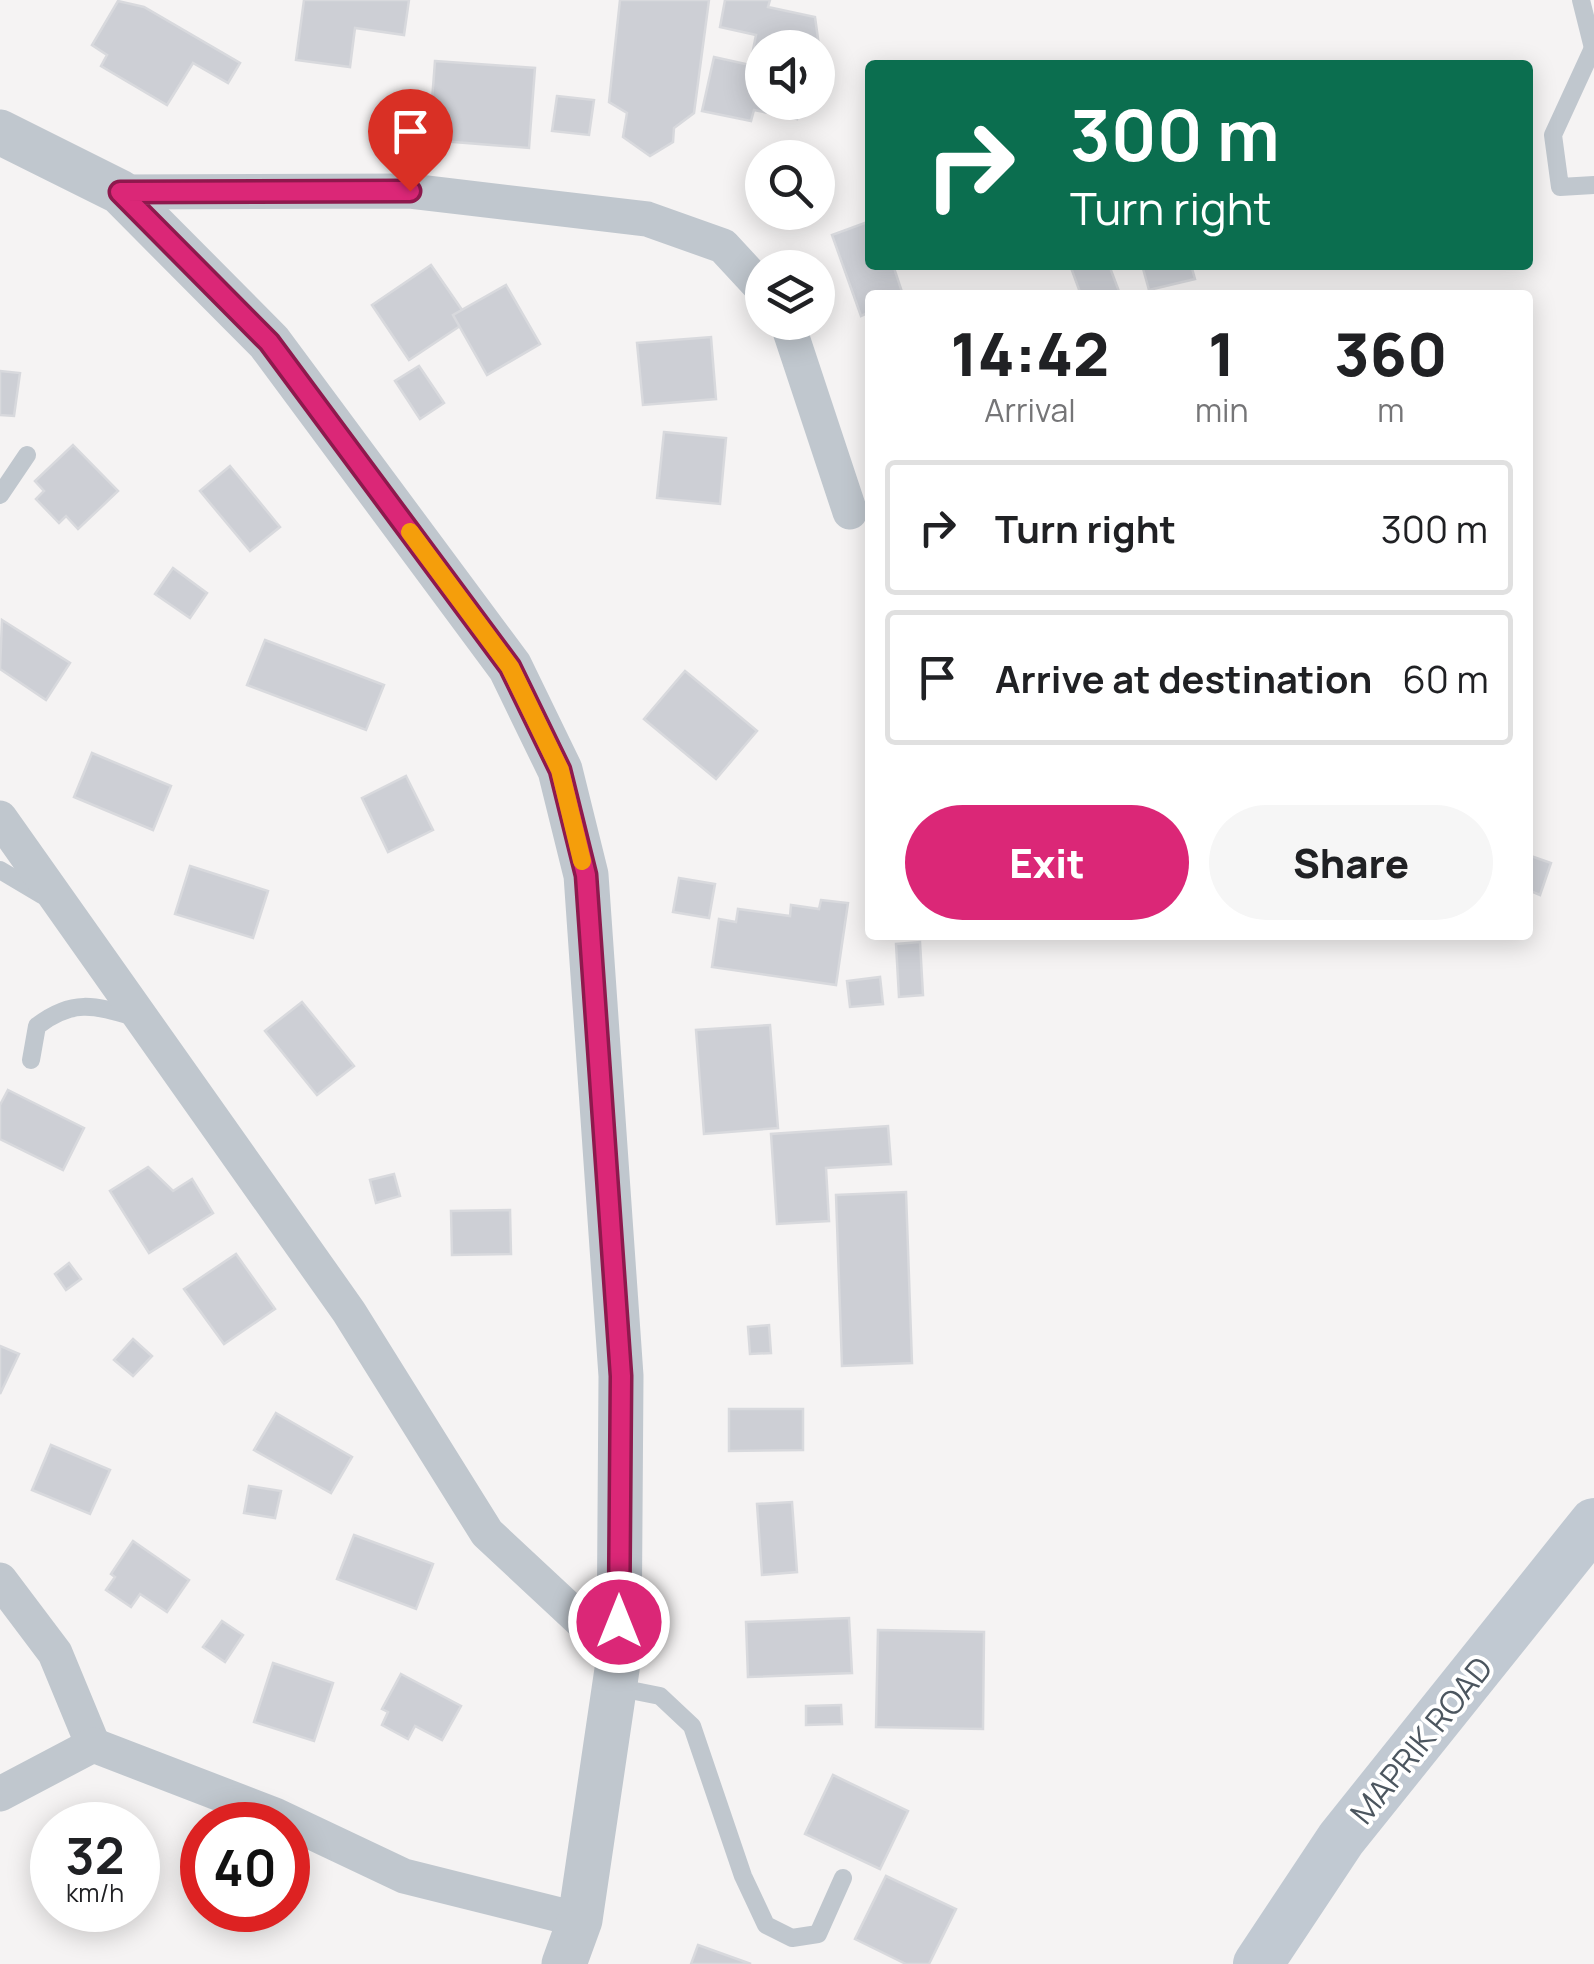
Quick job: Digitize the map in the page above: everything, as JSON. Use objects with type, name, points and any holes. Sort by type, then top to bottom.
[{"type":"main road","name":"MAPRIK ROAD","points":[[1258,1964],[1341,1839],[1594,1523]]},
{"type":"street","points":[[0,132],[120,192],[269,342],[510,667],[560,770],[586,875],[621,1376],[617,1672],[580,1920],[564,1964]]},
{"type":"street","points":[[120,192],[410,191],[646,219],[723,246],[745,270]]},
{"type":"street","points":[[793,340],[850,512]]},
{"type":"street","points":[[0,818],[349,1312],[487,1534],[617,1672]]},
{"type":"street","points":[[0,1580],[54,1652],[94,1744],[275,1814],[404,1876],[580,1920]]},
{"type":"street","points":[[0,1794],[94,1744]]},
{"type":"lane","points":[[1581,0],[1594,50],[1553,135],[1560,187],[1594,185]]},
{"type":"lane","points":[[0,495],[27,456]]},
{"type":"lane","points":[[0,870],[65,910]]},
{"type":"lane","points":[[31,1060],[37,1026],[60,1008],[99,1006],[143,1020]]},
{"type":"lane","points":[[617,1672],[660,1696],[692,1726],[743,1876],[766,1924],[792,1938],[818,1934],[843,1878]]},
{"type":"building","points":[[304,0],[409,0],[404,35],[355,28],[350,67],[296,60]]},
{"type":"building","points":[[620,0],[709,0],[694,113],[674,128],[673,142],[650,156],[623,137],[627,113],[609,102]]},
{"type":"building","points":[[725,0],[770,0],[768,7],[815,17],[817,30],[745,33],[720,27]]},
{"type":"building","points":[[118,1],[144,7],[240,63],[228,83],[193,63],[167,105],[101,66],[107,55],[92,45]]},
{"type":"building","points":[[714,57],[745,64],[745,120],[702,111]]},
{"type":"building","points":[[435,61],[535,68],[529,148],[429,140]]},
{"type":"building","points":[[557,96],[594,100],[589,135],[552,131]]},
{"type":"building","points":[[865,223],[865,270],[895,270],[901,290],[865,290],[865,314],[861,316],[832,235]]},
{"type":"building","points":[[431,265],[469,320],[409,360],[372,305]]},
{"type":"building","points":[[1072,270],[1111,270],[1118,290],[1079,290]]},
{"type":"building","points":[[1143,270],[1192,270],[1195,279],[1149,290]]},
{"type":"building","points":[[506,285],[540,344],[487,375],[453,315]]},
{"type":"building","points":[[711,337],[716,399],[643,405],[637,343]]},
{"type":"building","points":[[419,366],[444,403],[420,419],[395,381]]},
{"type":"building","points":[[0,371],[20,373],[14,416],[0,415]]},
{"type":"building","points":[[664,432],[726,438],[720,504],[657,498]]},
{"type":"building","points":[[73,445],[118,491],[78,529],[66,516],[59,523],[36,499],[44,491],[35,481]]},
{"type":"building","points":[[230,466],[280,527],[250,551],[200,491]]},
{"type":"building","points":[[173,568],[207,593],[190,618],[155,594]]},
{"type":"building","points":[[2,620],[70,663],[46,700],[0,669]]},
{"type":"building","points":[[265,640],[384,685],[366,730],[247,685]]},
{"type":"building","points":[[685,671],[757,731],[716,779],[644,719]]},
{"type":"building","points":[[92,753],[171,786],[153,830],[74,797]]},
{"type":"building","points":[[406,776],[433,830],[388,852],[362,798]]},
{"type":"building","points":[[1533,857],[1551,863],[1540,895],[1533,892]]},
{"type":"building","points":[[190,866],[268,891],[253,938],[175,914]]},
{"type":"building","points":[[679,878],[715,884],[709,918],[673,912]]},
{"type":"building","points":[[821,900],[848,903],[836,985],[712,967],[719,919],[736,922],[738,909],[790,916],[791,905],[819,909]]},
{"type":"building","points":[[920,942],[923,995],[899,997],[896,944]]},
{"type":"building","points":[[880,977],[883,1004],[850,1007],[847,981]]},
{"type":"building","points":[[302,1002],[354,1066],[317,1095],[265,1031]]},
{"type":"building","points":[[770,1025],[778,1128],[704,1134],[696,1030]]},
{"type":"building","points":[[8,1090],[84,1128],[63,1170],[0,1139],[0,1105]]},
{"type":"building","points":[[888,1126],[891,1164],[826,1168],[829,1221],[777,1224],[771,1134]]},
{"type":"building","points":[[148,1167],[173,1191],[192,1179],[213,1213],[149,1253],[110,1191]]},
{"type":"building","points":[[394,1174],[400,1196],[376,1203],[370,1180]]},
{"type":"building","points":[[906,1192],[912,1363],[842,1366],[836,1195]]},
{"type":"building","points":[[510,1210],[511,1254],[452,1255],[451,1211]]},
{"type":"building","points":[[236,1254],[275,1309],[224,1344],[184,1289]]},
{"type":"building","points":[[69,1263],[81,1279],[66,1290],[55,1274]]},
{"type":"building","points":[[769,1325],[771,1353],[750,1354],[748,1327]]},
{"type":"building","points":[[133,1339],[152,1356],[133,1376],[114,1360]]},
{"type":"building","points":[[0,1346],[19,1354],[0,1394]]},
{"type":"building","points":[[729,1409],[803,1409],[803,1450],[729,1451]]},
{"type":"building","points":[[276,1413],[352,1457],[331,1493],[254,1450]]},
{"type":"building","points":[[51,1445],[110,1470],[90,1514],[32,1490]]},
{"type":"building","points":[[249,1486],[281,1491],[275,1518],[244,1513]]},
{"type":"building","points":[[792,1502],[797,1572],[762,1575],[757,1504]]},
{"type":"building","points":[[354,1535],[433,1564],[416,1609],[337,1579]]},
{"type":"building","points":[[133,1541],[189,1580],[167,1612],[140,1594],[131,1607],[106,1590],[115,1577],[111,1574]]},
{"type":"building","points":[[849,1618],[852,1673],[748,1677],[746,1622]]},
{"type":"building","points":[[222,1621],[243,1635],[225,1662],[203,1647]]},
{"type":"building","points":[[878,1630],[984,1632],[983,1729],[876,1727]]},
{"type":"building","points":[[273,1663],[333,1683],[314,1741],[254,1722]]},
{"type":"building","points":[[401,1674],[461,1706],[442,1740],[415,1726],[408,1739],[382,1725],[388,1712],[382,1709]]},
{"type":"building","points":[[841,1705],[842,1724],[806,1725],[806,1706]]},
{"type":"building","points":[[833,1775],[908,1811],[880,1869],[805,1834]]},
{"type":"building","points":[[886,1876],[956,1909],[929,1964],[906,1964],[855,1939]]},
{"type":"building","points":[[698,1945],[751,1964],[691,1964]]},
{"type":"slow traffic","points":[[410,532],[510,667],[560,770],[582,861]]},
{"type":"route","points":[[410,191],[120,192],[269,342],[510,667],[560,770],[586,875],[621,1376],[619,1622]]}]
